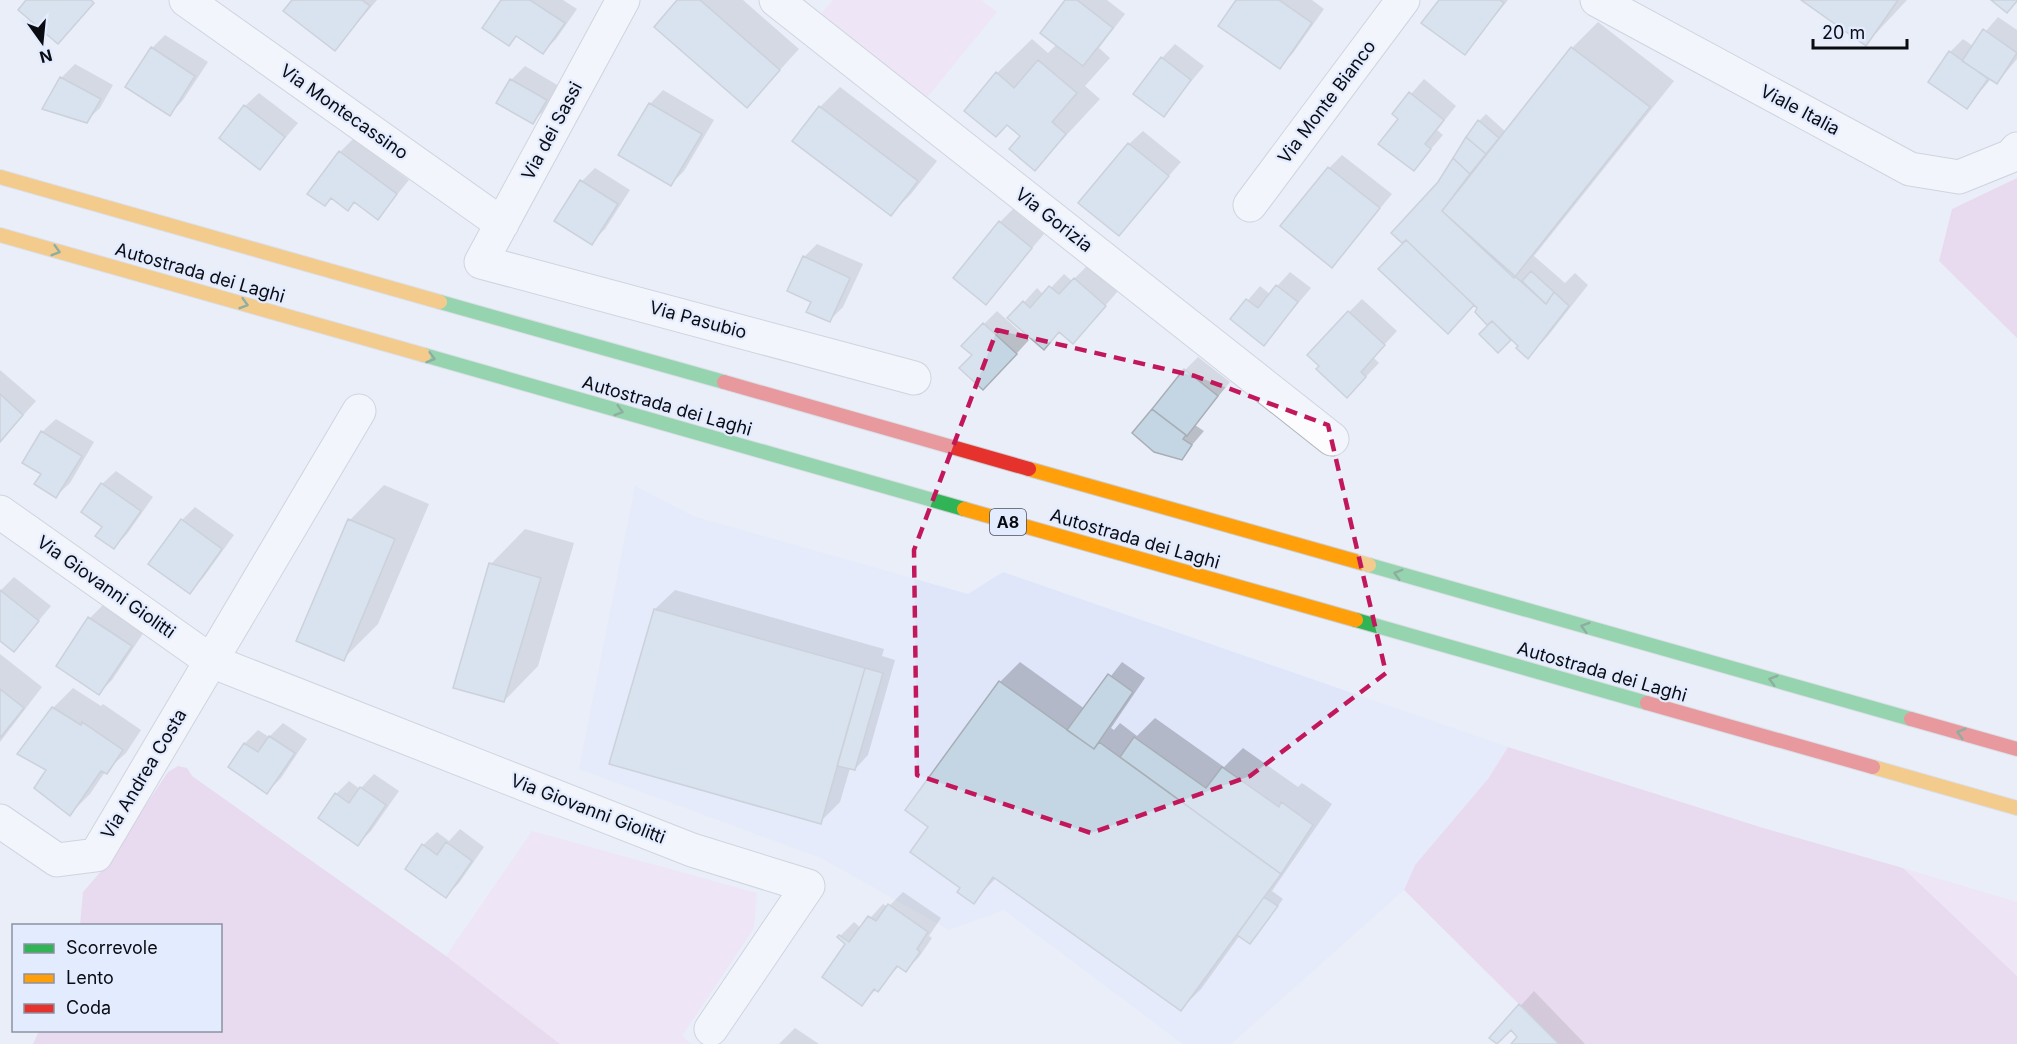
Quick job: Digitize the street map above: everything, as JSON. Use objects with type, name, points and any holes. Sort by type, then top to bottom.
[{"type":"highway","name":"Autostrada dei Laghi","points":[[0,177],[2017,749]]},
{"type":"highway","name":"Autostrada dei Laghi","points":[[0,235],[2017,808]]},
{"type":"street","name":"Via Montecassino","points":[[186,0],[502,224]]},
{"type":"street","name":"Via Gorizia","points":[[776,0],[1332,439]]},
{"type":"street","name":"Via Monte Bianco","points":[[1250,205],[1403,0]]},
{"type":"street","name":"Viale Italia","points":[[1597,0],[1910,170],[1959,177],[2014,152]]},
{"type":"street","name":"Via dei Sassi","points":[[481,262],[620,1]]},
{"type":"street","name":"Via Pasubio","points":[[481,262],[914,378]]},
{"type":"street","points":[[211,661],[359,411]]},
{"type":"street","name":"Via Giovanni Giolitti","points":[[0,512],[211,661],[692,850],[808,886],[711,1029]]},
{"type":"street","name":"Via Andrea Costa","points":[[0,821],[57,860],[96,855],[211,661]]},
{"type":"highlighted area","points":[[997,330],[1195,376],[1328,425],[1386,673],[1250,776],[1091,833],[917,775],[914,550]]},
{"type":"shaded area","points":[[833,0],[981,0],[997,12],[925,100],[820,15]]},
{"type":"shaded area","points":[[2017,178],[2017,338],[1939,261],[1952,209]]},
{"type":"shaded area","points":[[635,486],[693,516],[968,594],[1003,572],[1508,747],[1488,779],[1415,865],[1404,890],[1231,1044],[1183,1044],[1004,910],[949,930],[821,858],[579,769]]},
{"type":"shaded area","points":[[1508,747],[1760,827],[1903,868],[2017,976],[2017,1044],[1559,1044],[1404,890],[1415,865],[1488,779]]},
{"type":"shaded area","points":[[178,766],[187,768],[192,776],[446,956],[560,1044],[33,1044],[39,1032],[222,1032],[222,924],[80,924],[83,892],[102,870],[168,772]]},
{"type":"shaded area","points":[[532,831],[757,893],[754,928],[682,1036],[691,1044],[560,1044],[446,956]]},
{"type":"shaded area","points":[[1903,868],[2017,902],[2017,976]]},
{"type":"building","points":[[26,0],[91,0],[94,3],[58,44],[18,10]]},
{"type":"building","points":[[292,0],[362,0],[370,6],[335,51],[283,11]]},
{"type":"building","points":[[501,0],[530,0],[565,23],[543,54],[516,36],[509,46],[482,28]]},
{"type":"building","points":[[677,0],[700,0],[780,70],[747,108],[654,27]]},
{"type":"building","points":[[1065,0],[1077,0],[1113,28],[1083,66],[1040,33]]},
{"type":"building","points":[[1236,0],[1279,0],[1312,23],[1280,69],[1218,26]]},
{"type":"building","points":[[1439,0],[1500,0],[1504,3],[1465,55],[1421,23]]},
{"type":"building","points":[[1801,0],[1898,0],[1866,46]]},
{"type":"building","points":[[1991,0],[2017,0],[2017,1],[2007,13]]},
{"type":"building","points":[[1983,29],[2017,53],[1997,84],[1962,61]]},
{"type":"building","points":[[151,47],[195,76],[170,116],[125,87]]},
{"type":"building","points":[[1571,47],[1650,107],[1514,278],[1442,211]]},
{"type":"building","points":[[1949,51],[1988,79],[1967,109],[1928,82]]},
{"type":"building","points":[[1161,57],[1191,80],[1164,117],[1133,94]]},
{"type":"building","points":[[1038,60],[1077,93],[1052,122],[1066,134],[1035,171],[1009,149],[1020,136],[1007,125],[996,137],[964,111],[996,72],[1014,88]]},
{"type":"building","points":[[60,77],[101,99],[87,123],[42,109]]},
{"type":"building","points":[[510,79],[547,100],[533,124],[496,103]]},
{"type":"building","points":[[1409,92],[1444,120],[1425,144],[1431,149],[1414,171],[1378,144],[1398,119],[1392,114]]},
{"type":"building","points":[[649,103],[702,134],[671,186],[618,155]]},
{"type":"building","points":[[244,105],[285,137],[260,170],[219,138]]},
{"type":"building","points":[[819,106],[918,181],[891,216],[792,141]]},
{"type":"building","points":[[1478,120],[1499,138],[1486,154],[1466,137]]},
{"type":"building","points":[[1466,137],[1486,154],[1470,174],[1453,158]]},
{"type":"building","points":[[1128,143],[1169,176],[1119,236],[1078,203]]},
{"type":"building","points":[[339,151],[397,194],[378,220],[354,202],[348,211],[331,198],[325,206],[307,194]]},
{"type":"building","points":[[1453,158],[1470,174],[1442,211],[1546,304],[1554,292],[1569,306],[1528,359],[1492,321],[1487,325],[1475,312],[1477,308],[1406,240],[1402,243],[1391,233],[1438,182]]},
{"type":"building","points":[[1328,167],[1380,208],[1332,268],[1280,226]]},
{"type":"building","points":[[580,180],[618,204],[592,245],[554,221]]},
{"type":"building","points":[[999,221],[1032,248],[986,305],[953,278]]},
{"type":"building","points":[[1406,240],[1474,305],[1448,334],[1378,269]]},
{"type":"building","points":[[803,256],[850,278],[830,322],[806,312],[811,302],[787,291]]},
{"type":"building","points":[[1531,271],[1554,292],[1546,304],[1522,281]]},
{"type":"building","points":[[1074,278],[1106,306],[1073,344],[1059,332],[1044,350],[1007,318],[1023,301],[1030,308],[1049,286],[1059,294]]},
{"type":"building","points":[[1276,285],[1298,302],[1264,346],[1230,319],[1246,299],[1258,308]]},
{"type":"building","points":[[1348,311],[1385,345],[1361,372],[1366,377],[1347,398],[1316,369],[1319,366],[1307,355]]},
{"type":"building","points":[[1492,321],[1511,340],[1498,353],[1479,334]]},
{"type":"building","points":[[983,323],[1017,354],[983,390],[959,368],[972,355],[961,346]]},
{"type":"building","points":[[1184,369],[1218,396],[1187,436],[1152,409]]},
{"type":"building","points":[[0,394],[23,415],[0,442]]},
{"type":"building","points":[[1152,409],[1186,435],[1183,439],[1192,445],[1182,460],[1154,452],[1132,433]]},
{"type":"building","points":[[41,431],[82,456],[56,498],[34,484],[41,474],[22,463]]},
{"type":"building","points":[[101,483],[141,511],[114,549],[95,536],[102,527],[81,512]]},
{"type":"building","points":[[181,519],[222,549],[190,594],[148,564]]},
{"type":"building","points":[[348,519],[395,539],[344,661],[296,641]]},
{"type":"building","points":[[489,563],[541,578],[504,702],[453,688]]},
{"type":"building","points":[[0,590],[39,621],[14,652],[0,641]]},
{"type":"building","points":[[654,609],[865,668],[821,824],[609,764]]},
{"type":"building","points":[[88,617],[132,646],[99,695],[56,666]]},
{"type":"building","points":[[865,668],[883,673],[855,770],[837,766]]},
{"type":"building","points":[[1108,674],[1133,692],[1094,749],[1067,730]]},
{"type":"building","points":[[999,681],[1094,749],[1099,742],[1281,874],[1181,1011],[993,877],[974,904],[957,892],[960,888],[910,852],[928,827],[905,810]]},
{"type":"building","points":[[0,689],[24,708],[0,738]]},
{"type":"building","points":[[52,707],[81,725],[82,722],[123,750],[107,774],[101,771],[70,816],[34,788],[46,770],[17,754]]},
{"type":"building","points":[[269,736],[295,753],[267,794],[228,767],[244,743],[258,752]]},
{"type":"building","points":[[1134,737],[1206,788],[1222,767],[1279,807],[1281,802],[1313,825],[1281,874],[1120,757]]},
{"type":"building","points":[[360,787],[386,805],[358,846],[318,818],[335,793],[349,803]]},
{"type":"building","points":[[446,842],[472,861],[446,898],[405,869],[422,844],[437,855]]},
{"type":"building","points":[[1264,897],[1278,906],[1250,944],[1237,935]]},
{"type":"building","points":[[888,904],[928,932],[917,949],[920,952],[906,972],[897,966],[878,992],[874,989],[862,1006],[822,977],[845,944],[837,937],[839,935],[849,942],[868,916],[876,921]]},
{"type":"building","points":[[1519,1004],[1559,1044],[1511,1044],[1517,1037],[1511,1030],[1497,1044],[1489,1038]]},
{"type":"traffic: fast","points":[[440,302],[724,382]]},
{"type":"traffic: fast","points":[[424,355],[964,509]]},
{"type":"traffic: fast","points":[[1369,565],[1911,719]]},
{"type":"traffic: fast","points":[[1356,620],[1647,703]]},
{"type":"traffic: slow","points":[[0,177],[440,302]]},
{"type":"traffic: slow","points":[[0,235],[424,355]]},
{"type":"traffic: slow","points":[[1029,469],[1369,565]]},
{"type":"traffic: slow","points":[[964,509],[1356,620]]},
{"type":"traffic: slow","points":[[1873,767],[2017,808]]},
{"type":"traffic: jam","points":[[724,382],[1029,469]]},
{"type":"traffic: jam","points":[[1647,703],[1873,767]]},
{"type":"traffic: jam","points":[[1911,719],[2017,749]]}]
